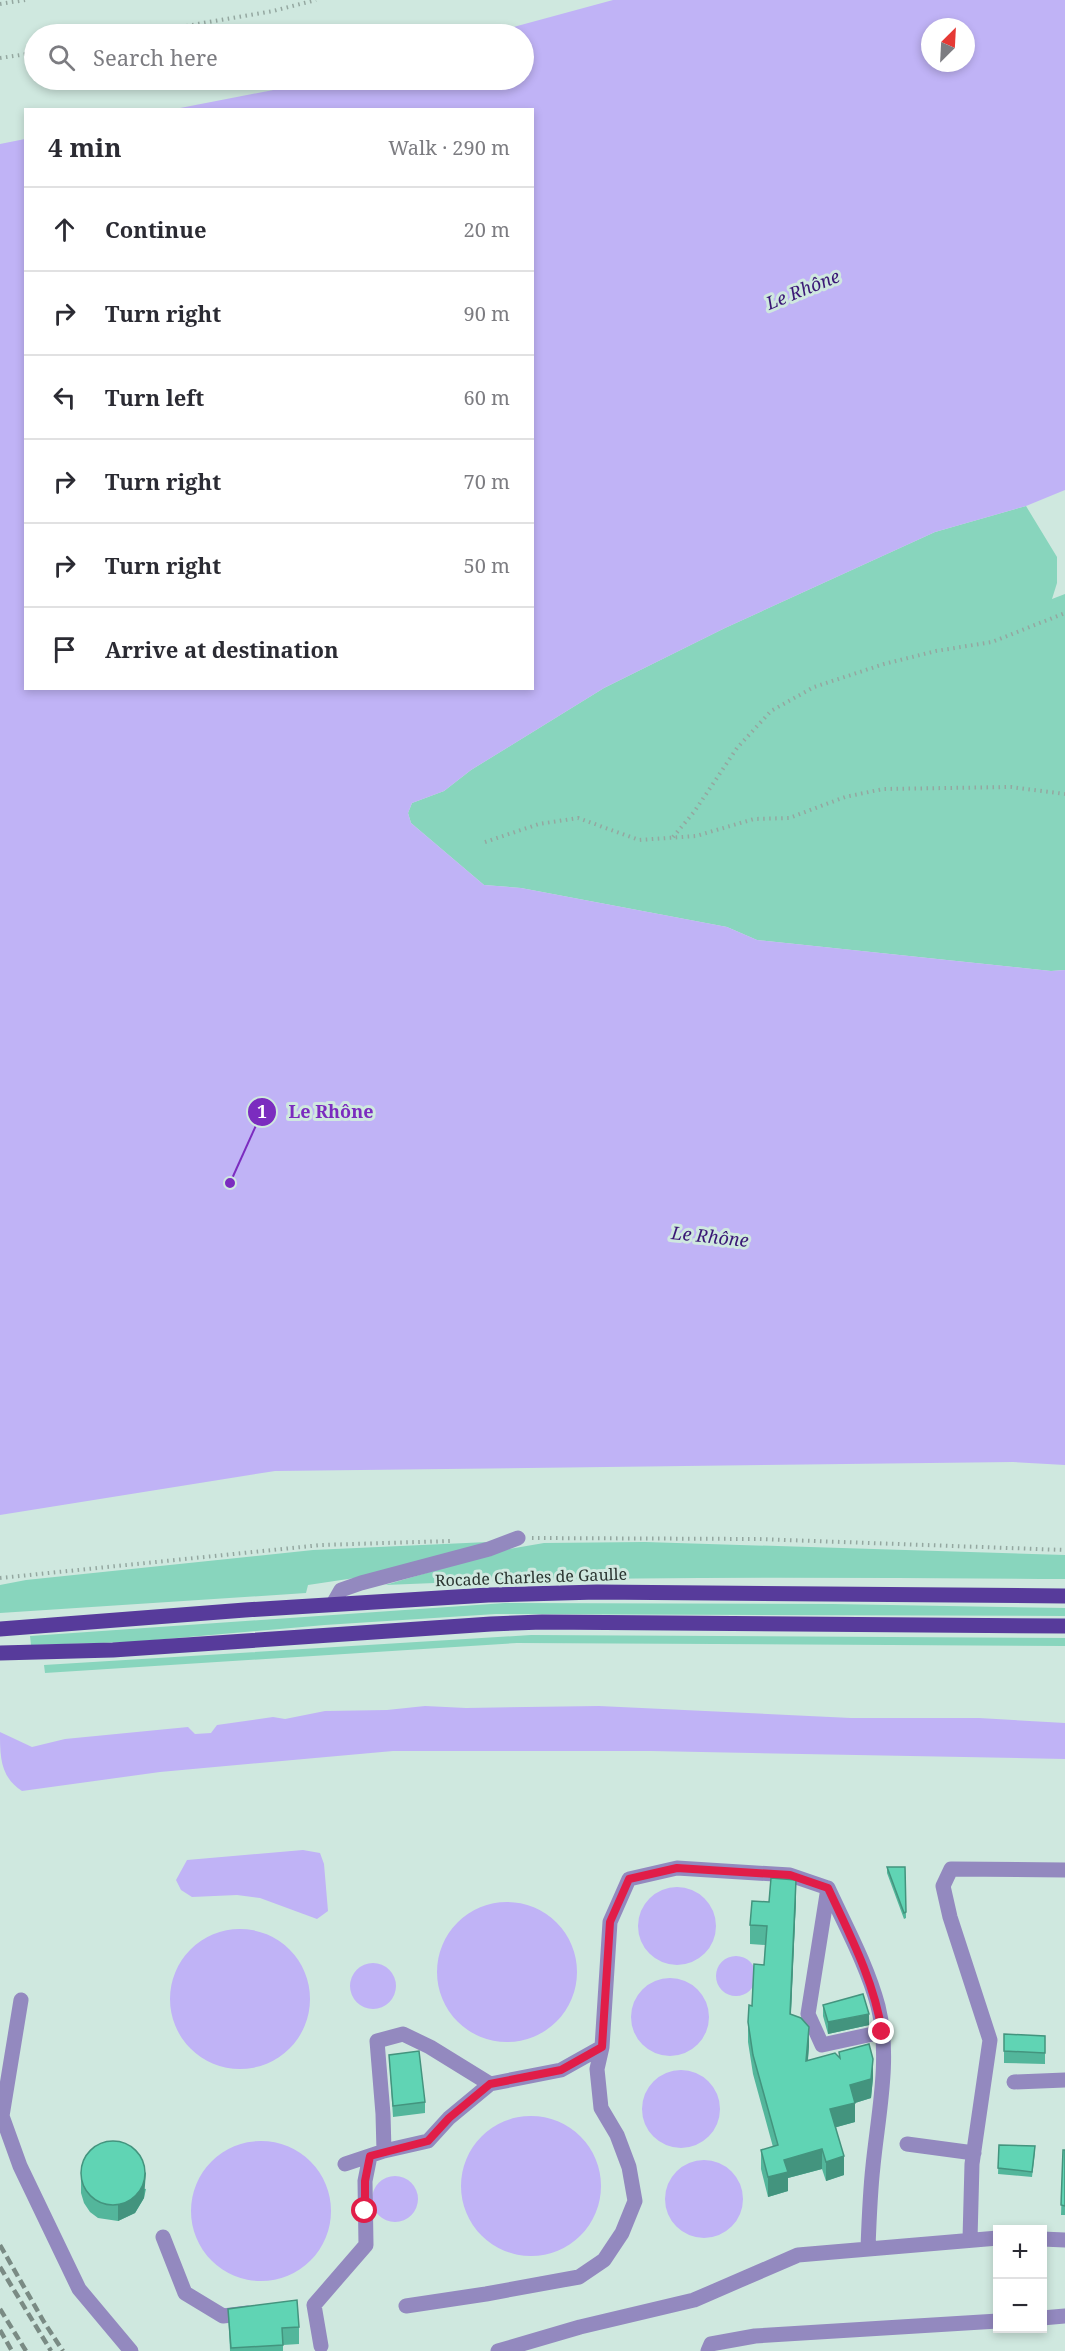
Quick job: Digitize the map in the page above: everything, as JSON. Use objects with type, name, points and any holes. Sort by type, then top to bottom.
[{"type":"main road","name":"Rocade Charles de Gaulle","points":[[0,1629],[488,1594],[597,1592],[1065,1596]]},
{"type":"main road","points":[[0,1653],[113,1650],[542,1622],[1065,1626]]},
{"type":"lane","points":[[333,1604],[342,1590],[361,1582],[489,1549],[518,1538]]},
{"type":"lane","points":[[406,2306],[579,2277],[604,2260],[622,2234],[635,2201],[629,2167],[617,2135],[601,2108],[597,2069],[602,2047],[610,1922],[629,1879],[677,1868],[790,1875],[828,1888],[861,1958],[878,2007],[882,2032],[882,2095],[873,2166],[868,2248]]},
{"type":"lane","points":[[970,2239],[974,2153],[990,2040],[950,1917],[943,1886],[951,1869],[1065,1870]]},
{"type":"lane","points":[[828,1888],[808,2014],[822,2045],[882,2032]]},
{"type":"lane","points":[[21,2000],[2,2116],[20,2166],[79,2289],[131,2351]]},
{"type":"lane","points":[[321,2346],[308,2306],[366,2244],[365,2181],[377,2154],[383,2115],[376,2041],[403,2034],[430,2047],[490,2084]]},
{"type":"lane","points":[[345,2164],[428,2141],[449,2118],[490,2084],[561,2070],[602,2047]]},
{"type":"lane","points":[[1014,2082],[1065,2080]]},
{"type":"lane","points":[[907,2144],[974,2153]]},
{"type":"lane","points":[[163,2237],[185,2294],[223,2316],[268,2310]]},
{"type":"lane","points":[[498,2351],[580,2327],[694,2301],[798,2255],[993,2238]]},
{"type":"lane","points":[[1047,2239],[1065,2240]]},
{"type":"lane","points":[[1047,2318],[1065,2316]]},
{"type":"lane","points":[[708,2351],[711,2344],[755,2336],[993,2321]]},
{"type":"path","points":[[0,4],[25,0]]},
{"type":"path","points":[[197,24],[273,11],[316,0]]},
{"type":"path","points":[[0,58],[24,54]]},
{"type":"path","points":[[674,837],[694,812],[737,748],[771,711],[814,687],[884,664],[936,651],[992,642],[1065,613]]},
{"type":"path","points":[[485,842],[539,824],[578,818],[639,840],[696,836],[754,819],[789,818],[845,797],[883,789],[1011,787],[1065,794]]},
{"type":"green space","points":[[1026,506],[1057,557],[1057,583],[1052,599],[1065,594],[1065,970],[1051,971],[757,940],[727,927],[521,888],[484,885],[411,823],[408,813],[412,803],[444,791],[471,770],[604,688],[725,628],[935,532]]},
{"type":"green space","points":[[488,1542],[388,1573],[308,1585],[306,1593],[0,1613],[0,1585],[26,1580],[313,1550]]},
{"type":"green space","points":[[645,1542],[1065,1555],[1065,1579],[640,1578],[385,1585],[509,1549],[544,1543]]},
{"type":"green space","points":[[505,1603],[833,1604],[1065,1608],[1065,1616],[496,1614],[325,1625],[132,1642],[31,1645],[30,1636]]},
{"type":"green space","points":[[531,1635],[1065,1638],[1065,1646],[517,1643],[45,1673],[44,1665]]},
{"type":"water","points":[[613,0],[1065,0],[1065,490],[1026,506],[935,532],[725,628],[604,688],[471,770],[444,791],[412,803],[408,813],[411,823],[484,885],[521,888],[727,927],[757,940],[1051,971],[1065,970],[1065,1465],[1013,1462],[275,1471],[0,1515],[0,144],[24,139],[24,690],[534,690],[534,108],[180,108],[273,90],[534,90],[534,24],[525,24]]},
{"type":"water","points":[[425,1706],[466,1708],[599,1706],[851,1718],[979,1718],[1065,1723],[1065,1759],[651,1751],[393,1751],[160,1772],[22,1791],[5,1773],[1,1758],[0,1732],[32,1747],[65,1739],[188,1727],[195,1734],[211,1733],[217,1725],[273,1717],[285,1719],[325,1711],[387,1710]]},
{"type":"water","points":[[303,1850],[320,1853],[324,1864],[328,1911],[317,1919],[260,1898],[237,1895],[192,1897],[181,1890],[176,1880],[187,1860]]},
{"type":"water","points":[[669,1887],[685,1887],[699,1893],[710,1904],[716,1918],[716,1934],[710,1948],[699,1959],[685,1965],[669,1965],[655,1959],[644,1948],[638,1934],[638,1918],[644,1904],[655,1893]]},
{"type":"water","points":[[507,1902],[534,1907],[557,1922],[572,1945],[577,1972],[572,1999],[557,2022],[534,2037],[507,2042],[480,2037],[457,2022],[442,1999],[437,1972],[442,1945],[457,1922],[480,1907]]},
{"type":"water","points":[[240,1929],[267,1934],[290,1949],[305,1972],[310,1999],[305,2026],[290,2049],[267,2064],[240,2069],[213,2064],[190,2049],[175,2026],[170,1999],[175,1972],[190,1949],[213,1934]]},
{"type":"water","points":[[736,1956],[750,1962],[756,1976],[750,1990],[736,1996],[722,1990],[716,1976],[722,1962]]},
{"type":"water","points":[[378,1963],[390,1969],[395,1977],[395,1995],[390,2003],[382,2008],[368,2009],[356,2003],[351,1995],[350,1981],[356,1969],[364,1964]]},
{"type":"water","points":[[662,1978],[678,1978],[692,1984],[703,1995],[709,2009],[709,2025],[703,2039],[692,2050],[678,2056],[662,2056],[648,2050],[637,2039],[631,2025],[631,2009],[637,1995],[648,1984]]},
{"type":"water","points":[[673,2070],[689,2070],[703,2076],[714,2087],[720,2101],[720,2117],[714,2131],[703,2142],[689,2148],[673,2148],[659,2142],[648,2131],[642,2117],[642,2101],[648,2087],[659,2076]]},
{"type":"water","points":[[531,2116],[558,2121],[581,2136],[596,2159],[601,2186],[596,2213],[581,2236],[558,2251],[531,2256],[504,2251],[481,2236],[466,2213],[461,2186],[466,2159],[481,2136],[504,2121]]},
{"type":"water","points":[[261,2141],[288,2146],[311,2161],[326,2184],[331,2211],[326,2238],[311,2261],[288,2276],[261,2281],[234,2276],[211,2261],[196,2238],[191,2211],[196,2184],[211,2161],[234,2146]]},
{"type":"water","points":[[696,2160],[712,2160],[726,2166],[737,2177],[743,2191],[743,2207],[737,2221],[726,2232],[712,2238],[696,2238],[682,2232],[671,2221],[665,2207],[665,2191],[671,2177],[682,2166]]},
{"type":"water","points":[[400,2176],[412,2182],[417,2190],[417,2208],[412,2216],[404,2221],[390,2222],[378,2216],[373,2208],[372,2194],[378,2182],[386,2177]]},
{"type":"building","points":[[887,1867],[905,1867],[906,1912],[904,1913]]},
{"type":"building","points":[[771,1878],[796,1880],[790,2014],[801,2018],[809,2027],[806,2061],[835,2053],[840,2058],[839,2052],[869,2044],[873,2059],[871,2079],[850,2085],[855,2103],[830,2109],[844,2156],[826,2162],[822,2149],[784,2160],[788,2172],[768,2177],[761,2150],[778,2145],[753,2055],[748,2022],[749,2005],[752,2006],[754,1964],[764,1965],[767,1926],[750,1925],[752,1901],[769,1902]]},
{"type":"building","points":[[863,1994],[869,2014],[828,2022],[823,2005]]},
{"type":"building","points":[[1004,2034],[1045,2036],[1045,2053],[1004,2051]]},
{"type":"building","points":[[419,2051],[425,2102],[393,2106],[389,2055]]},
{"type":"building","points":[[113,2141],[131,2147],[139,2155],[145,2173],[139,2191],[131,2199],[113,2205],[95,2199],[87,2191],[81,2173],[87,2155],[95,2147]]},
{"type":"building","points":[[999,2145],[1035,2146],[1032,2172],[998,2168]]},
{"type":"building","points":[[1063,2150],[1065,2150],[1065,2206],[1061,2205]]},
{"type":"building","points":[[297,2300],[299,2327],[282,2328],[283,2345],[231,2348],[228,2309]]},
{"type":"railway","points":[[0,2245],[63,2351]]},
{"type":"railway","points":[[0,2267],[51,2351]]},
{"type":"railway","points":[[0,2309],[26,2351]]},
{"type":"railway","points":[[0,2330],[12,2351]]},
{"type":"place","name":"Le Rhône","points":[[230,1183]]},
{"type":"route","points":[[365,2211],[365,2181],[370,2156],[428,2141],[449,2118],[490,2084],[561,2070],[602,2047],[610,1922],[629,1879],[677,1868],[790,1875],[828,1888],[861,1958],[878,2007],[882,2032]]}]
